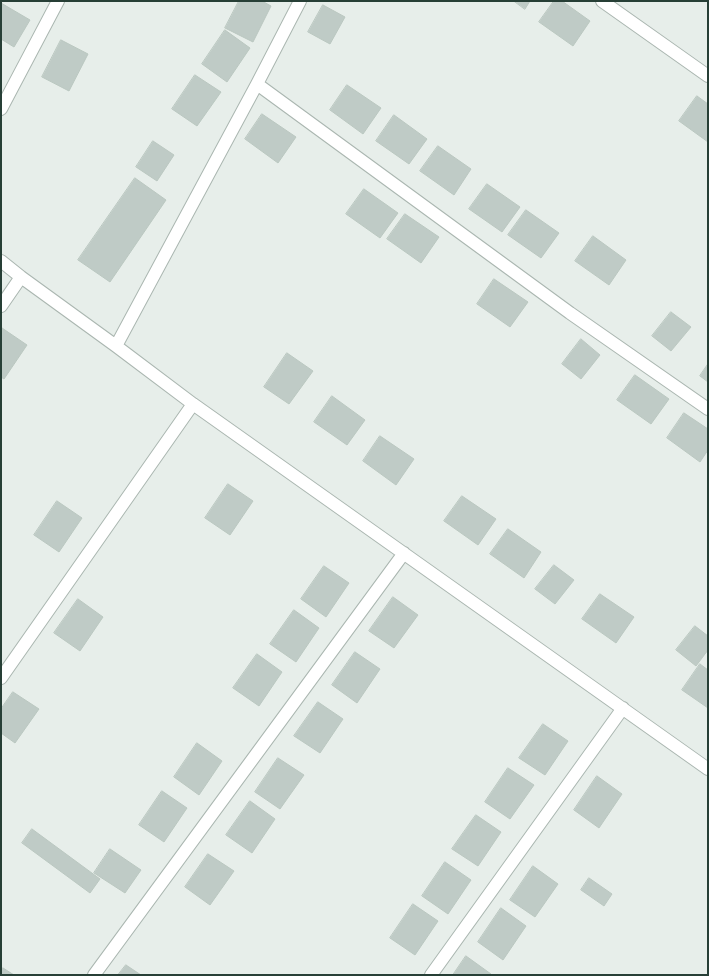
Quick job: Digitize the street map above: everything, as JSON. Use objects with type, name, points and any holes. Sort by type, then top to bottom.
[{"type":"street","points":[[1,109],[58,1]]},
{"type":"street","points":[[116,346],[300,1]]},
{"type":"street","points":[[602,1],[708,76]]},
{"type":"street","points":[[257,84],[570,312],[708,409]]},
{"type":"street","points":[[1,261],[193,404],[708,769]]},
{"type":"street","points":[[1,306],[21,277]]},
{"type":"street","points":[[1,678],[193,404]]},
{"type":"street","points":[[94,975],[404,554]]},
{"type":"street","points":[[431,975],[623,708]]},
{"type":"building","points":[[239,1],[262,1],[271,6],[253,42],[225,28]]},
{"type":"building","points":[[514,1],[530,1],[525,9]]},
{"type":"building","points":[[554,1],[562,1],[590,21],[573,46],[539,22]]},
{"type":"building","points":[[1,3],[30,20],[14,47],[1,39]]},
{"type":"building","points":[[323,5],[345,17],[330,44],[308,32]]},
{"type":"building","points":[[225,30],[250,48],[227,82],[202,64]]},
{"type":"building","points":[[61,40],[88,54],[69,91],[42,77]]},
{"type":"building","points":[[195,75],[221,92],[197,126],[172,109]]},
{"type":"building","points":[[347,85],[381,108],[363,134],[330,110]]},
{"type":"building","points":[[697,96],[708,104],[708,142],[679,121]]},
{"type":"building","points":[[262,114],[296,137],[278,163],[245,139]]},
{"type":"building","points":[[394,115],[427,139],[409,164],[376,141]]},
{"type":"building","points":[[153,141],[174,155],[157,181],[136,167]]},
{"type":"building","points":[[438,146],[471,169],[454,195],[420,171]]},
{"type":"building","points":[[135,178],[166,200],[110,282],[78,260]]},
{"type":"building","points":[[487,184],[520,207],[502,232],[469,209]]},
{"type":"building","points":[[364,189],[398,213],[380,238],[346,214]]},
{"type":"building","points":[[526,210],[559,233],[541,258],[508,235]]},
{"type":"building","points":[[405,214],[439,237],[421,263],[387,239]]},
{"type":"building","points":[[593,236],[626,260],[609,285],[575,261]]},
{"type":"building","points":[[494,279],[528,302],[510,327],[477,304]]},
{"type":"building","points":[[671,312],[691,327],[671,351],[652,336]]},
{"type":"building","points":[[2,328],[27,345],[4,379],[1,377]]},
{"type":"building","points":[[581,339],[600,355],[581,379],[562,364]]},
{"type":"building","points":[[287,353],[313,371],[289,404],[264,387]]},
{"type":"building","points":[[708,364],[708,382],[700,376]]},
{"type":"building","points":[[635,375],[669,399],[651,424],[617,400]]},
{"type":"building","points":[[332,396],[365,420],[347,445],[314,422]]},
{"type":"building","points":[[684,413],[708,429],[708,450],[700,462],[667,438]]},
{"type":"building","points":[[380,436],[414,459],[396,485],[363,461]]},
{"type":"building","points":[[228,484],[253,501],[230,535],[205,518]]},
{"type":"building","points":[[462,496],[496,519],[478,545],[444,521]]},
{"type":"building","points":[[57,501],[82,518],[59,552],[34,535]]},
{"type":"building","points":[[508,529],[541,552],[524,578],[490,554]]},
{"type":"building","points":[[554,565],[574,580],[555,604],[535,589]]},
{"type":"building","points":[[324,566],[349,583],[326,617],[301,599]]},
{"type":"building","points":[[600,594],[634,617],[616,643],[582,619]]},
{"type":"building","points":[[393,597],[418,615],[394,648],[369,631]]},
{"type":"building","points":[[78,599],[103,617],[80,651],[54,633]]},
{"type":"building","points":[[294,610],[319,628],[296,662],[270,644]]},
{"type":"building","points":[[695,626],[708,636],[708,650],[696,666],[676,650]]},
{"type":"building","points":[[355,652],[380,669],[357,703],[332,685]]},
{"type":"building","points":[[257,654],[282,672],[259,706],[233,688]]},
{"type":"building","points":[[700,664],[708,670],[708,708],[682,690]]},
{"type":"building","points":[[13,692],[39,709],[15,743],[1,733],[1,709]]},
{"type":"building","points":[[318,702],[343,719],[320,753],[294,736]]},
{"type":"building","points":[[543,724],[568,741],[545,775],[519,758]]},
{"type":"building","points":[[197,743],[222,761],[199,795],[174,777]]},
{"type":"building","points":[[278,758],[304,775],[280,809],[255,792]]},
{"type":"building","points":[[508,768],[534,785],[510,819],[485,802]]},
{"type":"building","points":[[597,776],[622,794],[599,828],[574,810]]},
{"type":"building","points":[[162,791],[187,808],[164,842],[139,825]]},
{"type":"building","points":[[250,801],[275,819],[252,853],[226,835]]},
{"type":"building","points":[[476,815],[501,832],[478,866],[452,849]]},
{"type":"building","points":[[32,829],[100,879],[90,893],[22,843]]},
{"type":"building","points":[[110,849],[141,870],[125,893],[94,873]]},
{"type":"building","points":[[208,854],[234,871],[210,905],[185,887]]},
{"type":"building","points":[[445,862],[471,880],[448,914],[422,896]]},
{"type":"building","points":[[533,866],[558,884],[535,917],[510,900]]},
{"type":"building","points":[[589,878],[612,894],[604,906],[581,890]]},
{"type":"building","points":[[413,904],[438,921],[415,955],[390,938]]},
{"type":"building","points":[[501,908],[526,926],[503,960],[478,942]]},
{"type":"building","points":[[466,956],[491,974],[453,975]]},
{"type":"building","points":[[126,965],[141,975],[118,975]]},
{"type":"building","points":[[3,968],[14,975],[1,975]]}]
